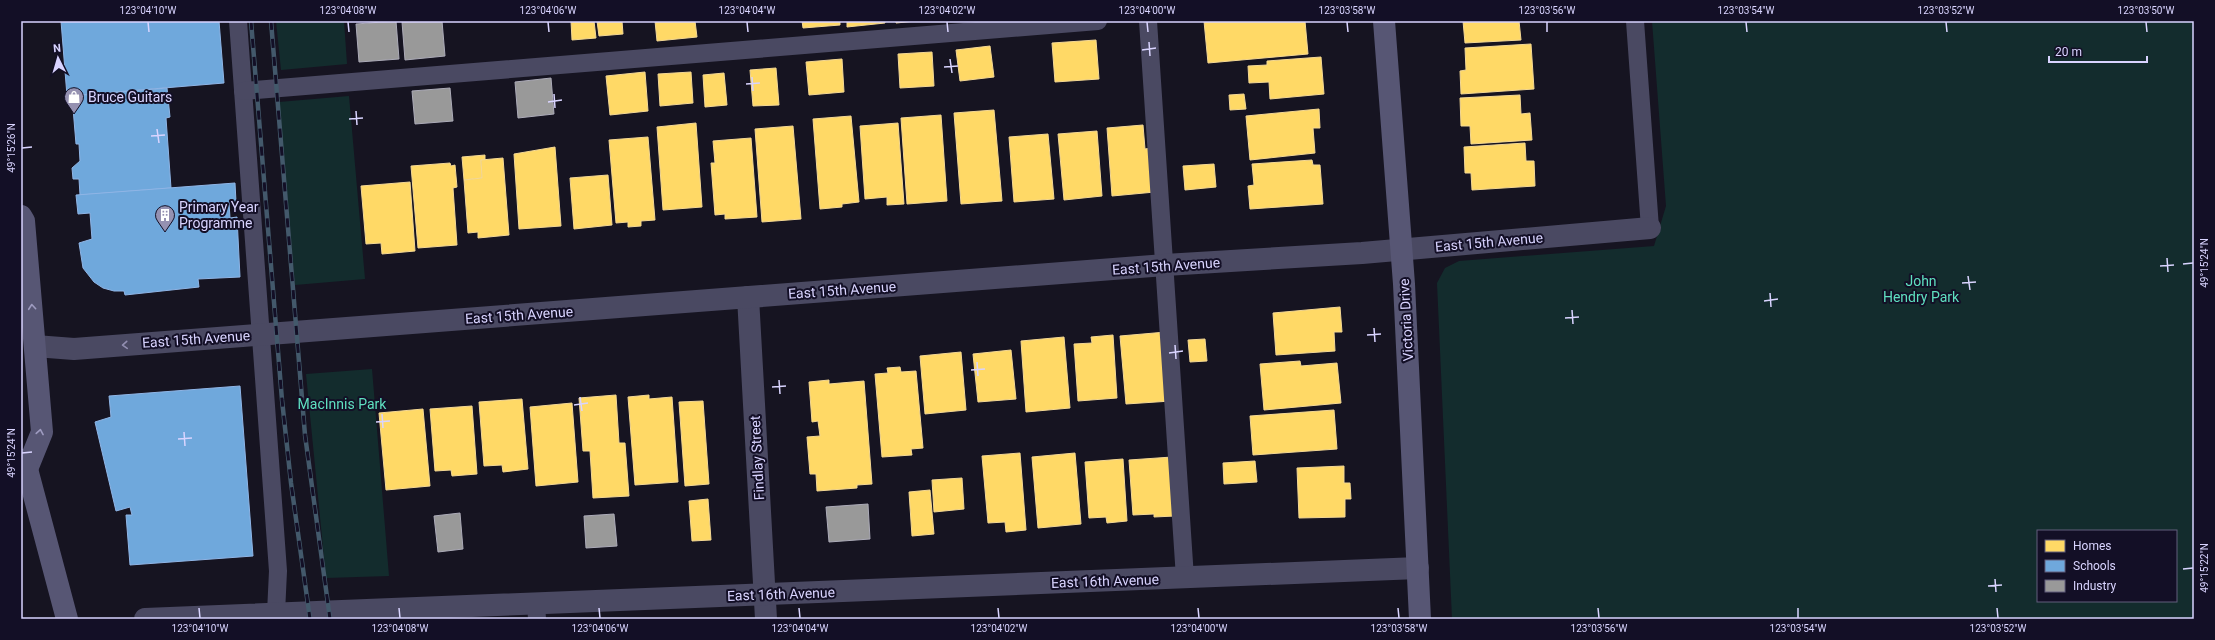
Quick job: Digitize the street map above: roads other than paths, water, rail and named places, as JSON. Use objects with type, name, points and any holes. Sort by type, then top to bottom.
[{"type":"street","name":"Victoria Drive","points":[[1384,21],[1401,249],[1420,619]]},
{"type":"street","points":[[21,216],[24,221],[42,432],[24,465],[67,619]]},
{"type":"street","name":"East 15th Avenue","points":[[35,346],[74,349],[1165,265],[1401,249],[1650,228]]},
{"type":"street","name":"Findlay Street","points":[[748,297],[766,619]]},
{"type":"street","name":"East 16th Avenue","points":[[145,619],[276,614],[537,611],[765,594],[1418,568]]},
{"type":"lane","points":[[238,21],[278,571],[276,614]]},
{"type":"lane","points":[[243,90],[1098,21]]},
{"type":"lane","points":[[1148,21],[1185,578]]},
{"type":"lane","points":[[1635,21],[1650,228]]},
{"type":"railway","points":[[251,21],[282,400],[291,483],[310,619]]},
{"type":"railway","points":[[271,21],[305,435],[330,619]]},
{"type":"place","name":"Bruce Guitars","points":[[74,114]]},
{"type":"place","name":"Primary Year Programme","points":[[165,232]]},
{"type":"park label","name":"John Hendry Park","points":[[1921,290]]},
{"type":"park label","name":"MacInnis Park","points":[[342,404]]}]
